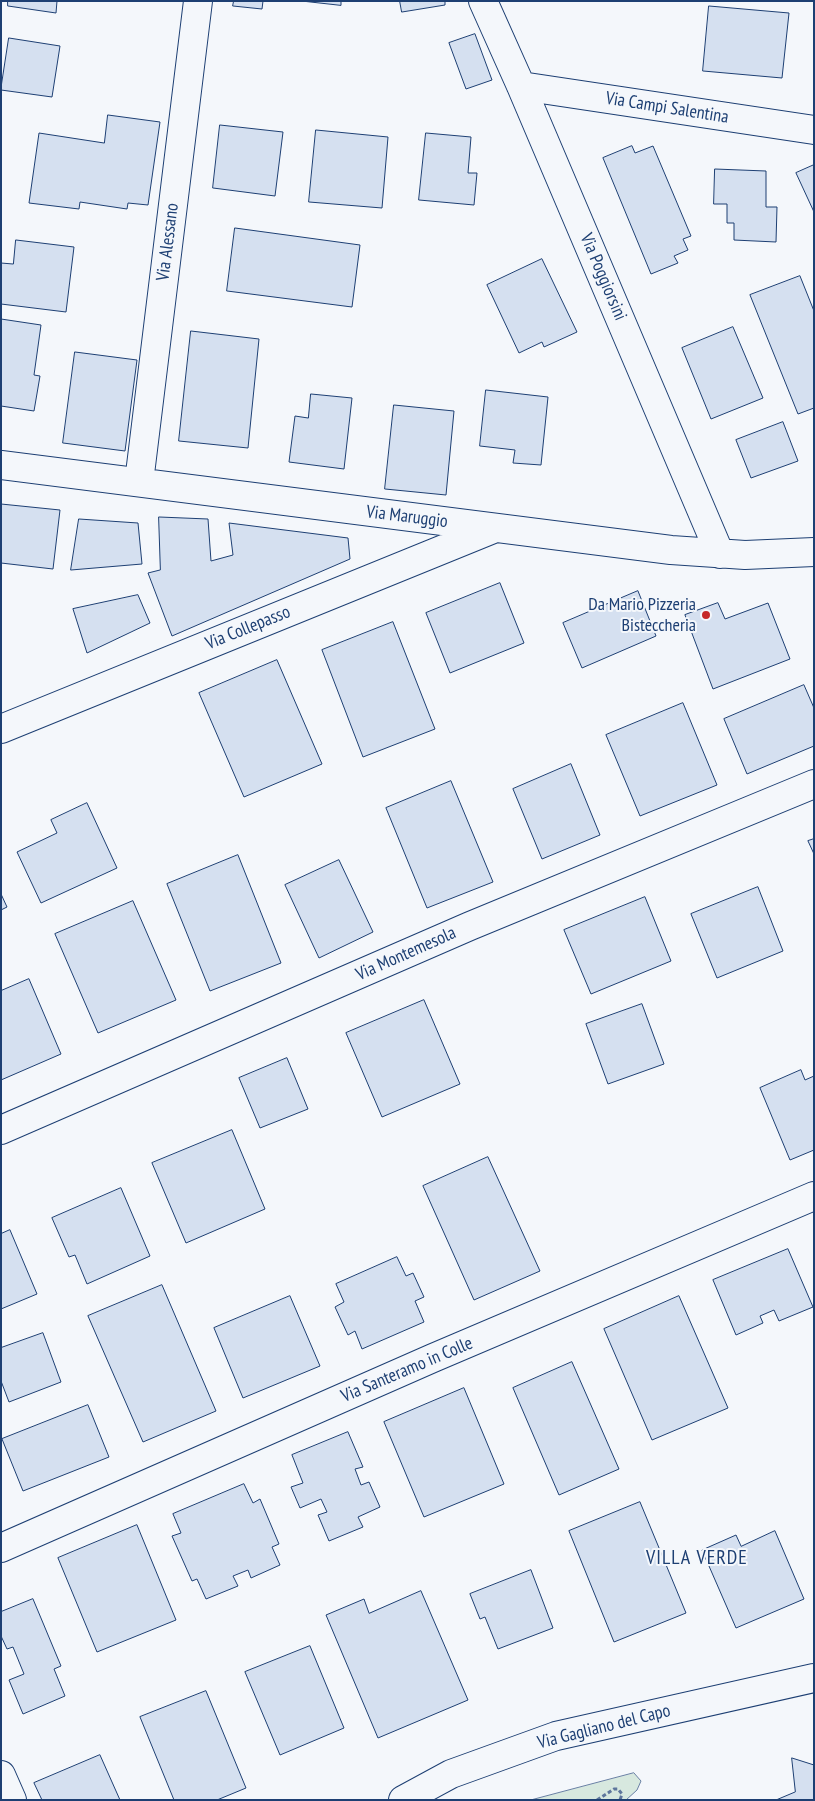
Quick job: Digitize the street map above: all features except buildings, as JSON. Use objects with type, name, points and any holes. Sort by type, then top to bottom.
[{"type":"street","name":"Via Alessano","points":[[139,482],[198,1]]},
{"type":"street","name":"Via Poggiorsini","points":[[483,1],[720,554]]},
{"type":"street","name":"Via Campi Salentina","points":[[521,86],[814,130]]},
{"type":"street","name":"Via Maruggio","points":[[1,465],[670,550],[769,555],[814,552]]},
{"type":"street","name":"Via Collepasso","points":[[1,729],[495,528]]},
{"type":"street","name":"Via Montemesola","points":[[1,1130],[470,926],[814,784]]},
{"type":"street","name":"Via Santeramo in Colle","points":[[1,1548],[434,1358],[814,1196]]},
{"type":"street","name":"Via Gagliano del Capo","points":[[403,1800],[451,1774],[556,1736],[814,1678]]},
{"type":"street","points":[[1,1775],[12,1800]]},
{"type":"path","points":[[597,1800],[614,1789],[618,1789],[622,1794],[620,1800]]},
{"type":"shaded area","points":[[634,1773],[641,1781],[637,1790],[626,1800],[531,1800]]},
{"type":"place","name":"Da Mario Pizzeria Bisteccheria","points":[[706,615]]},
{"type":"district","name":"VILLA VERDE","points":[[697,1558]]}]
